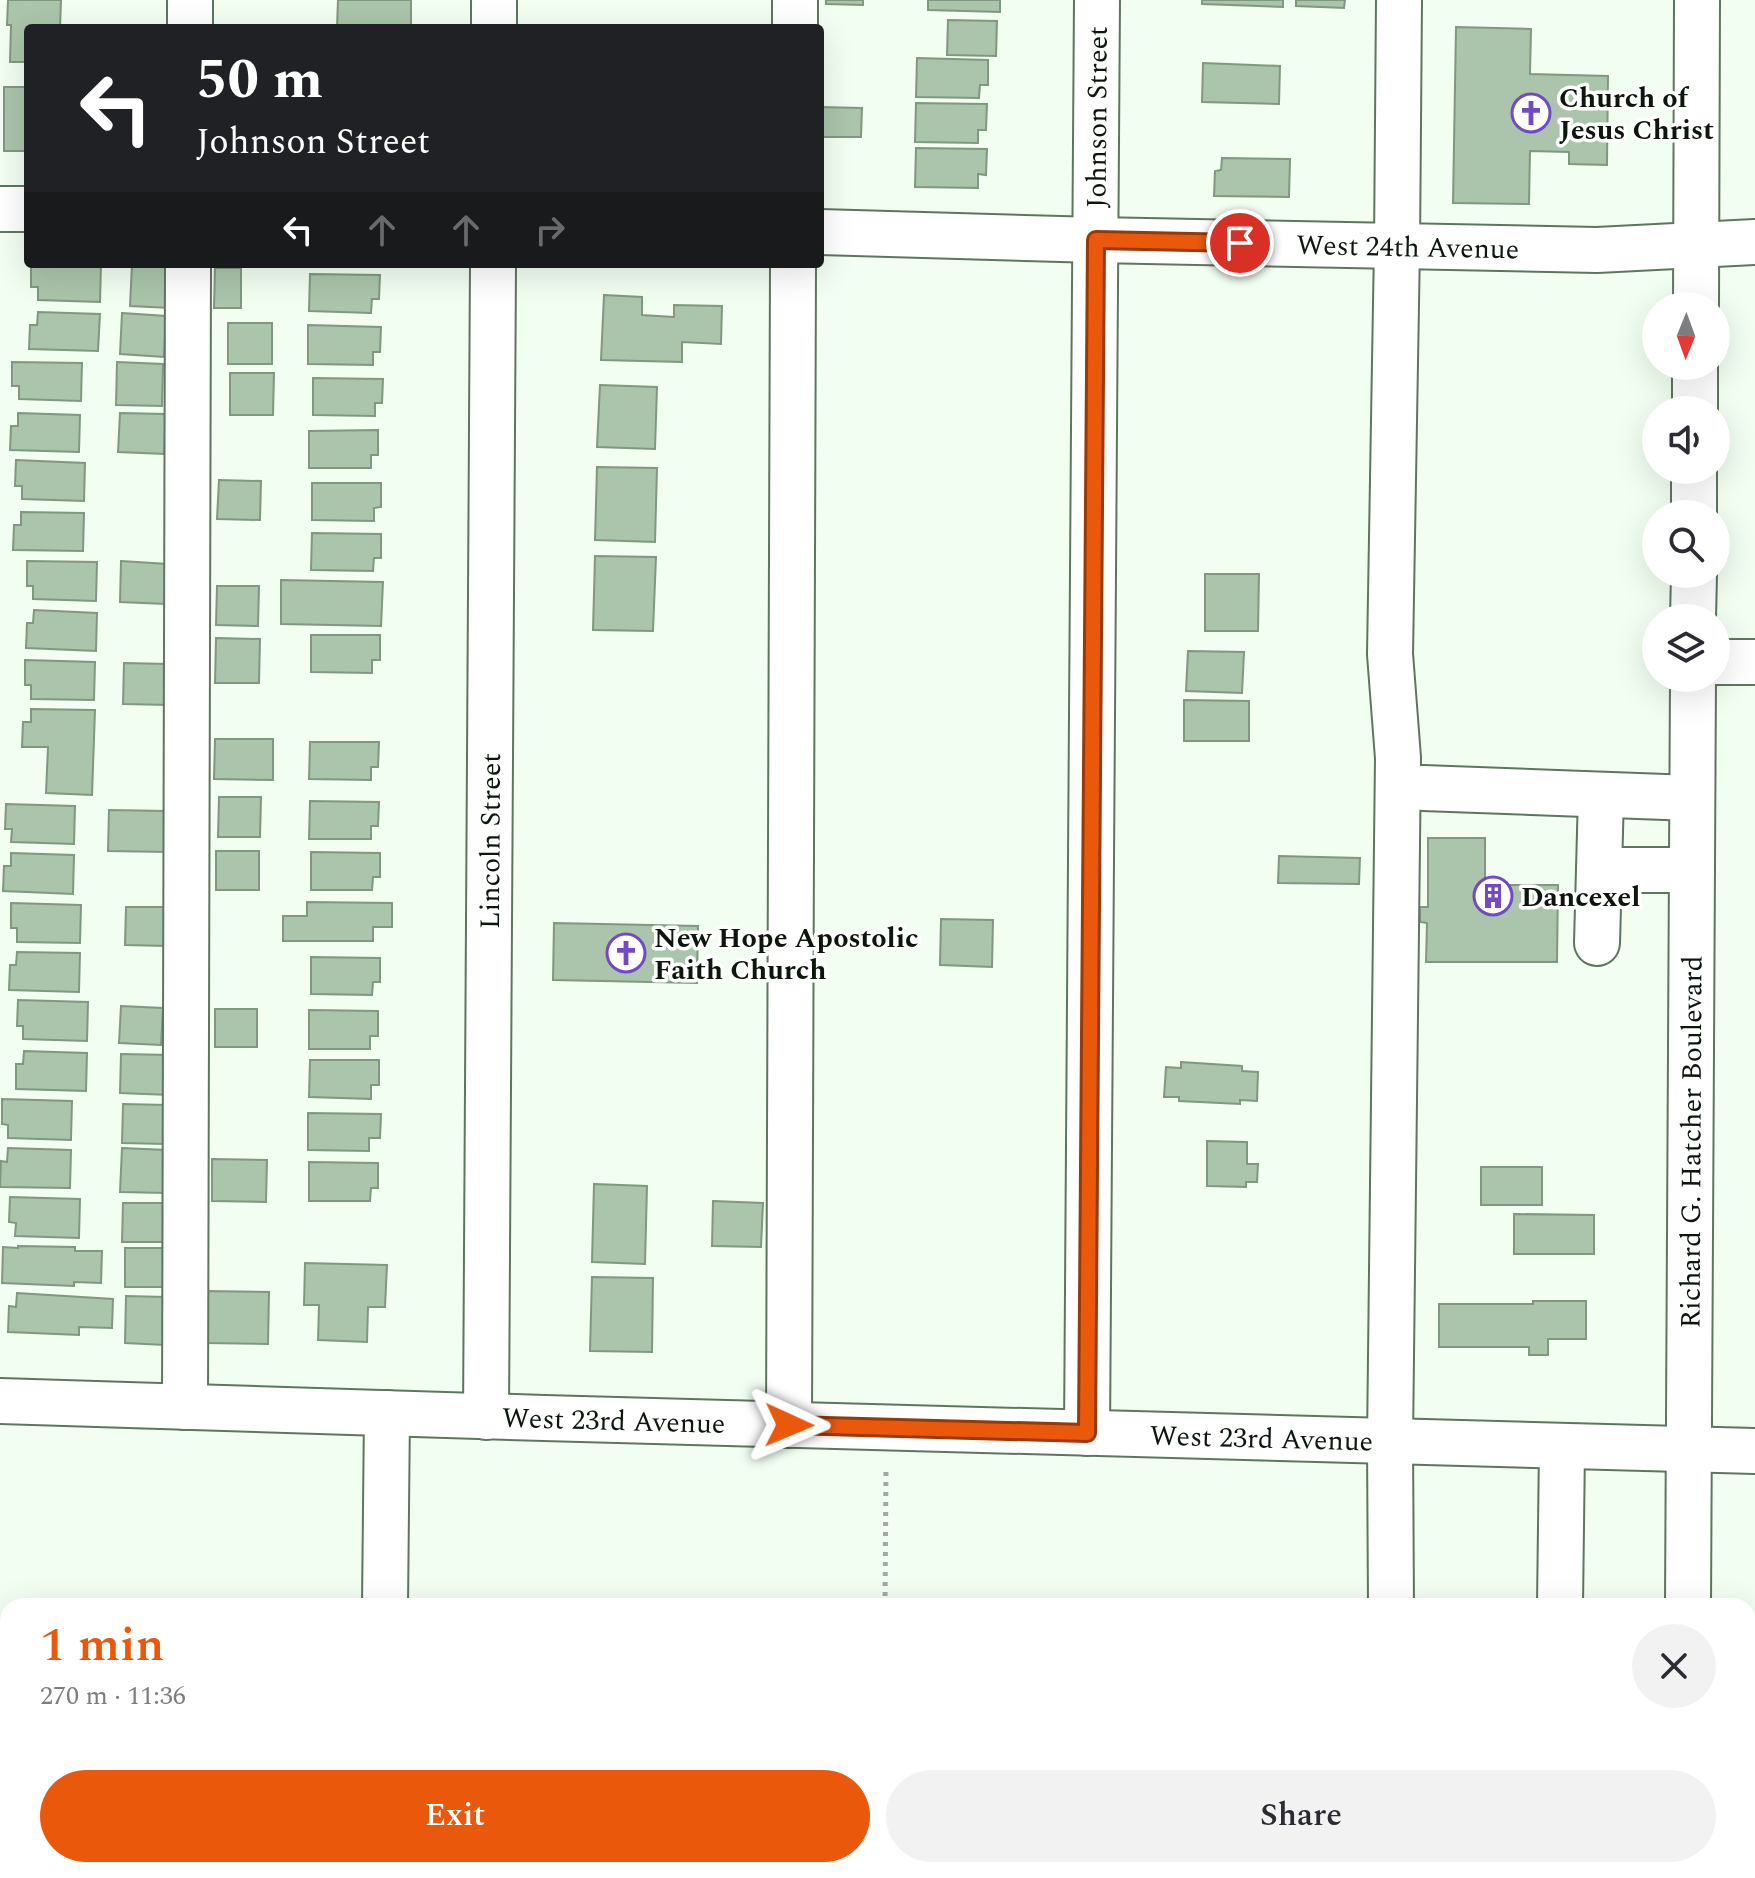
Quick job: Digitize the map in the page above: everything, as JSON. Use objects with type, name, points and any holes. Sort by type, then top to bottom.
[{"type":"street","points":[[190,0],[190,24]]},
{"type":"street","points":[[494,0],[494,24]]},
{"type":"street","points":[[795,0],[795,24]]},
{"type":"street","name":"Johnson Street","points":[[1087,1433],[1097,0]]},
{"type":"street","points":[[1391,1598],[1398,758],[1390,654],[1399,0]]},
{"type":"street","points":[[1696,292],[1697,0]]},
{"type":"street","points":[[0,209],[24,209]]},
{"type":"street","name":"West 24th Avenue","points":[[824,232],[1597,250],[1755,242]]},
{"type":"street","points":[[185,1407],[188,268]]},
{"type":"street","name":"Lincoln Street","points":[[486,1417],[493,268]]},
{"type":"street","points":[[789,1425],[793,268]]},
{"type":"street","points":[[1730,662],[1755,662]]},
{"type":"street","name":"Richard G. Hatcher Boulevard","points":[[1688,1598],[1693,692]]},
{"type":"street","points":[[1423,788],[1692,798]]},
{"type":"street","points":[[1597,943],[1601,795]]},
{"type":"street","points":[[1599,870],[1692,870]]},
{"type":"street","name":"West 23rd Avenue","points":[[0,1401],[1755,1451]]},
{"type":"street","points":[[385,1598],[387,1413]]},
{"type":"street","points":[[1560,1598],[1562,1447]]},
{"type":"path","points":[[885,1598],[886,1427]]},
{"type":"building","points":[[8,0],[61,0],[60,24],[24,24],[24,62],[10,62],[11,25],[7,25]]},
{"type":"building","points":[[338,0],[411,0],[411,24],[337,24]]},
{"type":"building","points":[[826,0],[863,0],[863,5],[826,4]]},
{"type":"building","points":[[928,0],[1000,0],[1000,12],[928,10]]},
{"type":"building","points":[[1202,0],[1283,0],[1283,7],[1202,4]]},
{"type":"building","points":[[1296,0],[1345,0],[1344,8],[1296,6]]},
{"type":"building","points":[[948,20],[997,21],[996,56],[947,55]]},
{"type":"building","name":"Church of Jesus Christ","points":[[1456,27],[1531,29],[1530,74],[1608,76],[1607,165],[1569,164],[1569,152],[1530,151],[1529,204],[1453,203]]},
{"type":"building","points":[[917,58],[988,60],[988,85],[980,85],[979,98],[916,97]]},
{"type":"building","points":[[1203,63],[1280,66],[1279,104],[1202,102]]},
{"type":"building","points":[[4,87],[24,87],[24,151],[4,151]]},
{"type":"building","points":[[916,103],[987,104],[986,130],[978,130],[978,143],[915,142]]},
{"type":"building","points":[[824,107],[862,108],[861,137],[824,137]]},
{"type":"building","points":[[916,148],[987,149],[986,175],[978,174],[978,188],[915,187]]},
{"type":"building","points":[[1222,158],[1290,159],[1289,197],[1214,196],[1215,171],[1221,170]]},
{"type":"building","points":[[31,268],[101,268],[100,302],[38,300],[38,287],[31,287]]},
{"type":"building","points":[[132,268],[171,268],[170,308],[130,306]]},
{"type":"building","points":[[215,268],[241,268],[241,308],[214,308]]},
{"type":"building","points":[[310,274],[380,275],[379,299],[372,299],[371,313],[309,311]]},
{"type":"building","points":[[604,295],[642,297],[642,315],[674,317],[674,305],[722,306],[721,344],[682,342],[682,362],[601,360]]},
{"type":"building","points":[[38,312],[100,314],[98,351],[29,349],[30,325],[37,325]]},
{"type":"building","points":[[122,313],[166,316],[164,357],[120,354]]},
{"type":"building","points":[[228,323],[272,323],[272,364],[228,364]]},
{"type":"building","points":[[308,325],[381,327],[380,352],[373,352],[373,365],[308,364]]},
{"type":"building","points":[[12,362],[82,363],[81,401],[19,399],[19,386],[12,386]]},
{"type":"building","points":[[117,362],[163,364],[162,406],[116,405]]},
{"type":"building","points":[[230,373],[274,373],[273,415],[230,415]]},
{"type":"building","points":[[313,378],[383,379],[382,403],[375,403],[375,416],[313,415]]},
{"type":"building","points":[[600,385],[657,387],[655,449],[597,447]]},
{"type":"building","points":[[18,413],[80,415],[79,452],[10,450],[11,426],[18,426]]},
{"type":"building","points":[[120,413],[166,414],[164,454],[118,452]]},
{"type":"building","points":[[378,430],[378,455],[371,455],[371,468],[309,468],[309,431]]},
{"type":"building","points":[[16,460],[85,463],[84,501],[22,499],[22,486],[15,486]]},
{"type":"building","points":[[597,467],[657,468],[655,542],[595,540]]},
{"type":"building","points":[[219,480],[261,481],[260,520],[217,519]]},
{"type":"building","points":[[312,483],[381,483],[381,507],[374,508],[374,521],[312,520]]},
{"type":"building","points":[[21,512],[84,513],[83,551],[13,550],[14,525],[21,525]]},
{"type":"building","points":[[312,533],[381,534],[381,558],[374,558],[373,571],[311,570]]},
{"type":"building","points":[[595,556],[656,557],[653,631],[593,630]]},
{"type":"building","points":[[27,561],[97,562],[96,601],[33,599],[33,586],[27,586]]},
{"type":"building","points":[[121,561],[168,564],[166,604],[120,602]]},
{"type":"building","points":[[1205,574],[1259,574],[1258,631],[1205,631]]},
{"type":"building","points":[[281,580],[383,582],[381,626],[281,624]]},
{"type":"building","points":[[217,586],[259,586],[258,626],[216,625]]},
{"type":"building","points":[[34,610],[97,613],[96,651],[26,648],[27,623],[33,623]]},
{"type":"building","points":[[311,635],[380,635],[380,660],[372,660],[372,673],[311,672]]},
{"type":"building","points":[[216,638],[260,639],[259,683],[215,683]]},
{"type":"building","points":[[1188,651],[1244,652],[1242,693],[1186,691]]},
{"type":"building","points":[[25,660],[95,662],[94,700],[31,699],[31,685],[25,685]]},
{"type":"building","points":[[124,663],[169,664],[169,705],[123,704]]},
{"type":"building","points":[[1184,700],[1249,701],[1249,741],[1184,741]]},
{"type":"building","points":[[31,709],[95,710],[92,795],[46,793],[48,747],[22,747],[23,722],[31,722]]},
{"type":"building","points":[[215,739],[273,739],[273,780],[214,779]]},
{"type":"building","points":[[310,742],[379,742],[378,767],[371,767],[371,780],[309,779]]},
{"type":"building","points":[[219,797],[261,797],[260,837],[218,837]]},
{"type":"building","points":[[310,801],[379,802],[378,826],[371,826],[371,839],[309,839]]},
{"type":"building","points":[[6,804],[75,806],[74,844],[11,842],[12,829],[5,829]]},
{"type":"building","points":[[109,810],[168,811],[168,852],[108,851]]},
{"type":"building","name":"Dancexel","points":[[1428,838],[1485,838],[1485,885],[1558,885],[1557,962],[1426,962],[1427,923],[1420,922],[1420,907],[1428,907]]},
{"type":"building","points":[[216,851],[259,851],[259,890],[216,890]]},
{"type":"building","points":[[311,852],[380,853],[380,877],[373,877],[372,890],[311,890]]},
{"type":"building","points":[[11,853],[74,855],[73,894],[3,891],[4,866],[11,866]]},
{"type":"building","points":[[1279,856],[1360,858],[1359,884],[1278,883]]},
{"type":"building","points":[[307,902],[392,903],[392,927],[373,927],[373,941],[283,941],[283,916],[307,916]]},
{"type":"building","points":[[11,903],[81,905],[80,943],[17,942],[17,928],[11,928]]},
{"type":"building","points":[[126,907],[167,907],[166,946],[125,945]]},
{"type":"building","points":[[941,919],[993,920],[992,967],[940,965]]},
{"type":"building","name":"New Hope Apostolic Faith Church","points":[[554,923],[698,926],[697,983],[553,980]]},
{"type":"building","points":[[17,952],[80,953],[79,992],[9,990],[10,965],[16,965]]},
{"type":"building","points":[[311,957],[380,958],[380,982],[373,982],[372,995],[311,994]]},
{"type":"building","points":[[18,1000],[88,1002],[87,1041],[23,1039],[23,1026],[17,1026]]},
{"type":"building","points":[[121,1006],[163,1008],[161,1045],[119,1043]]},
{"type":"building","points":[[215,1009],[257,1009],[257,1047],[215,1047]]},
{"type":"building","points":[[309,1010],[378,1011],[378,1036],[370,1036],[370,1049],[309,1049]]},
{"type":"building","points":[[24,1051],[87,1053],[86,1091],[16,1089],[16,1064],[23,1064]]},
{"type":"building","points":[[121,1054],[170,1055],[169,1095],[120,1093]]},
{"type":"building","points":[[310,1060],[379,1060],[379,1085],[371,1085],[371,1099],[309,1097]]},
{"type":"building","points":[[1181,1062],[1242,1066],[1242,1071],[1258,1072],[1257,1101],[1240,1100],[1240,1104],[1179,1101],[1179,1097],[1164,1097],[1166,1067],[1181,1068]]},
{"type":"building","points":[[2,1099],[72,1101],[71,1140],[8,1138],[8,1125],[2,1124]]},
{"type":"building","points":[[123,1104],[167,1105],[166,1144],[122,1143]]},
{"type":"building","points":[[308,1113],[381,1114],[380,1138],[369,1138],[369,1151],[308,1150]]},
{"type":"building","points":[[1207,1141],[1247,1142],[1247,1164],[1258,1164],[1257,1182],[1246,1182],[1246,1187],[1207,1186]]},
{"type":"building","points":[[8,1148],[71,1150],[70,1188],[0,1187],[1,1161],[7,1162]]},
{"type":"building","points":[[122,1148],[167,1150],[166,1193],[120,1192]]},
{"type":"building","points":[[212,1159],[267,1160],[266,1202],[212,1201]]},
{"type":"building","points":[[309,1162],[378,1163],[378,1188],[371,1188],[370,1201],[309,1201]]},
{"type":"building","points":[[1481,1167],[1542,1167],[1542,1205],[1481,1205]]},
{"type":"building","points":[[594,1184],[647,1186],[645,1264],[592,1262]]},
{"type":"building","points":[[10,1197],[80,1199],[79,1238],[15,1236],[16,1223],[9,1222]]},
{"type":"building","points":[[713,1201],[763,1203],[761,1247],[712,1246]]},
{"type":"building","points":[[123,1203],[166,1203],[165,1242],[122,1242]]},
{"type":"building","points":[[1514,1214],[1594,1215],[1594,1254],[1514,1254]]},
{"type":"building","points":[[3,1247],[102,1251],[101,1283],[74,1282],[74,1286],[2,1283]]},
{"type":"building","points":[[125,1248],[168,1248],[168,1287],[125,1287]]},
{"type":"building","points":[[305,1263],[387,1265],[385,1307],[368,1307],[367,1342],[318,1340],[319,1305],[304,1305]]},
{"type":"building","points":[[592,1277],[653,1278],[652,1352],[590,1351]]},
{"type":"building","points":[[206,1291],[269,1292],[268,1344],[206,1343]]},
{"type":"building","points":[[17,1293],[113,1299],[112,1328],[79,1327],[79,1335],[8,1332],[9,1306],[16,1307]]},
{"type":"building","points":[[126,1296],[166,1297],[165,1345],[125,1343]]},
{"type":"building","points":[[1533,1301],[1586,1301],[1586,1339],[1548,1339],[1548,1355],[1529,1355],[1529,1347],[1439,1347],[1439,1304],[1533,1304]]},
{"type":"place","name":"Church of Jesus Christ","points":[[1531,113]]},
{"type":"place","name":"Dancexel","points":[[1493,896]]},
{"type":"place","name":"New Hope Apostolic Faith Church","points":[[626,953]]},
{"type":"route","points":[[789,1425],[1087,1433],[1096,240],[1240,243]]}]
